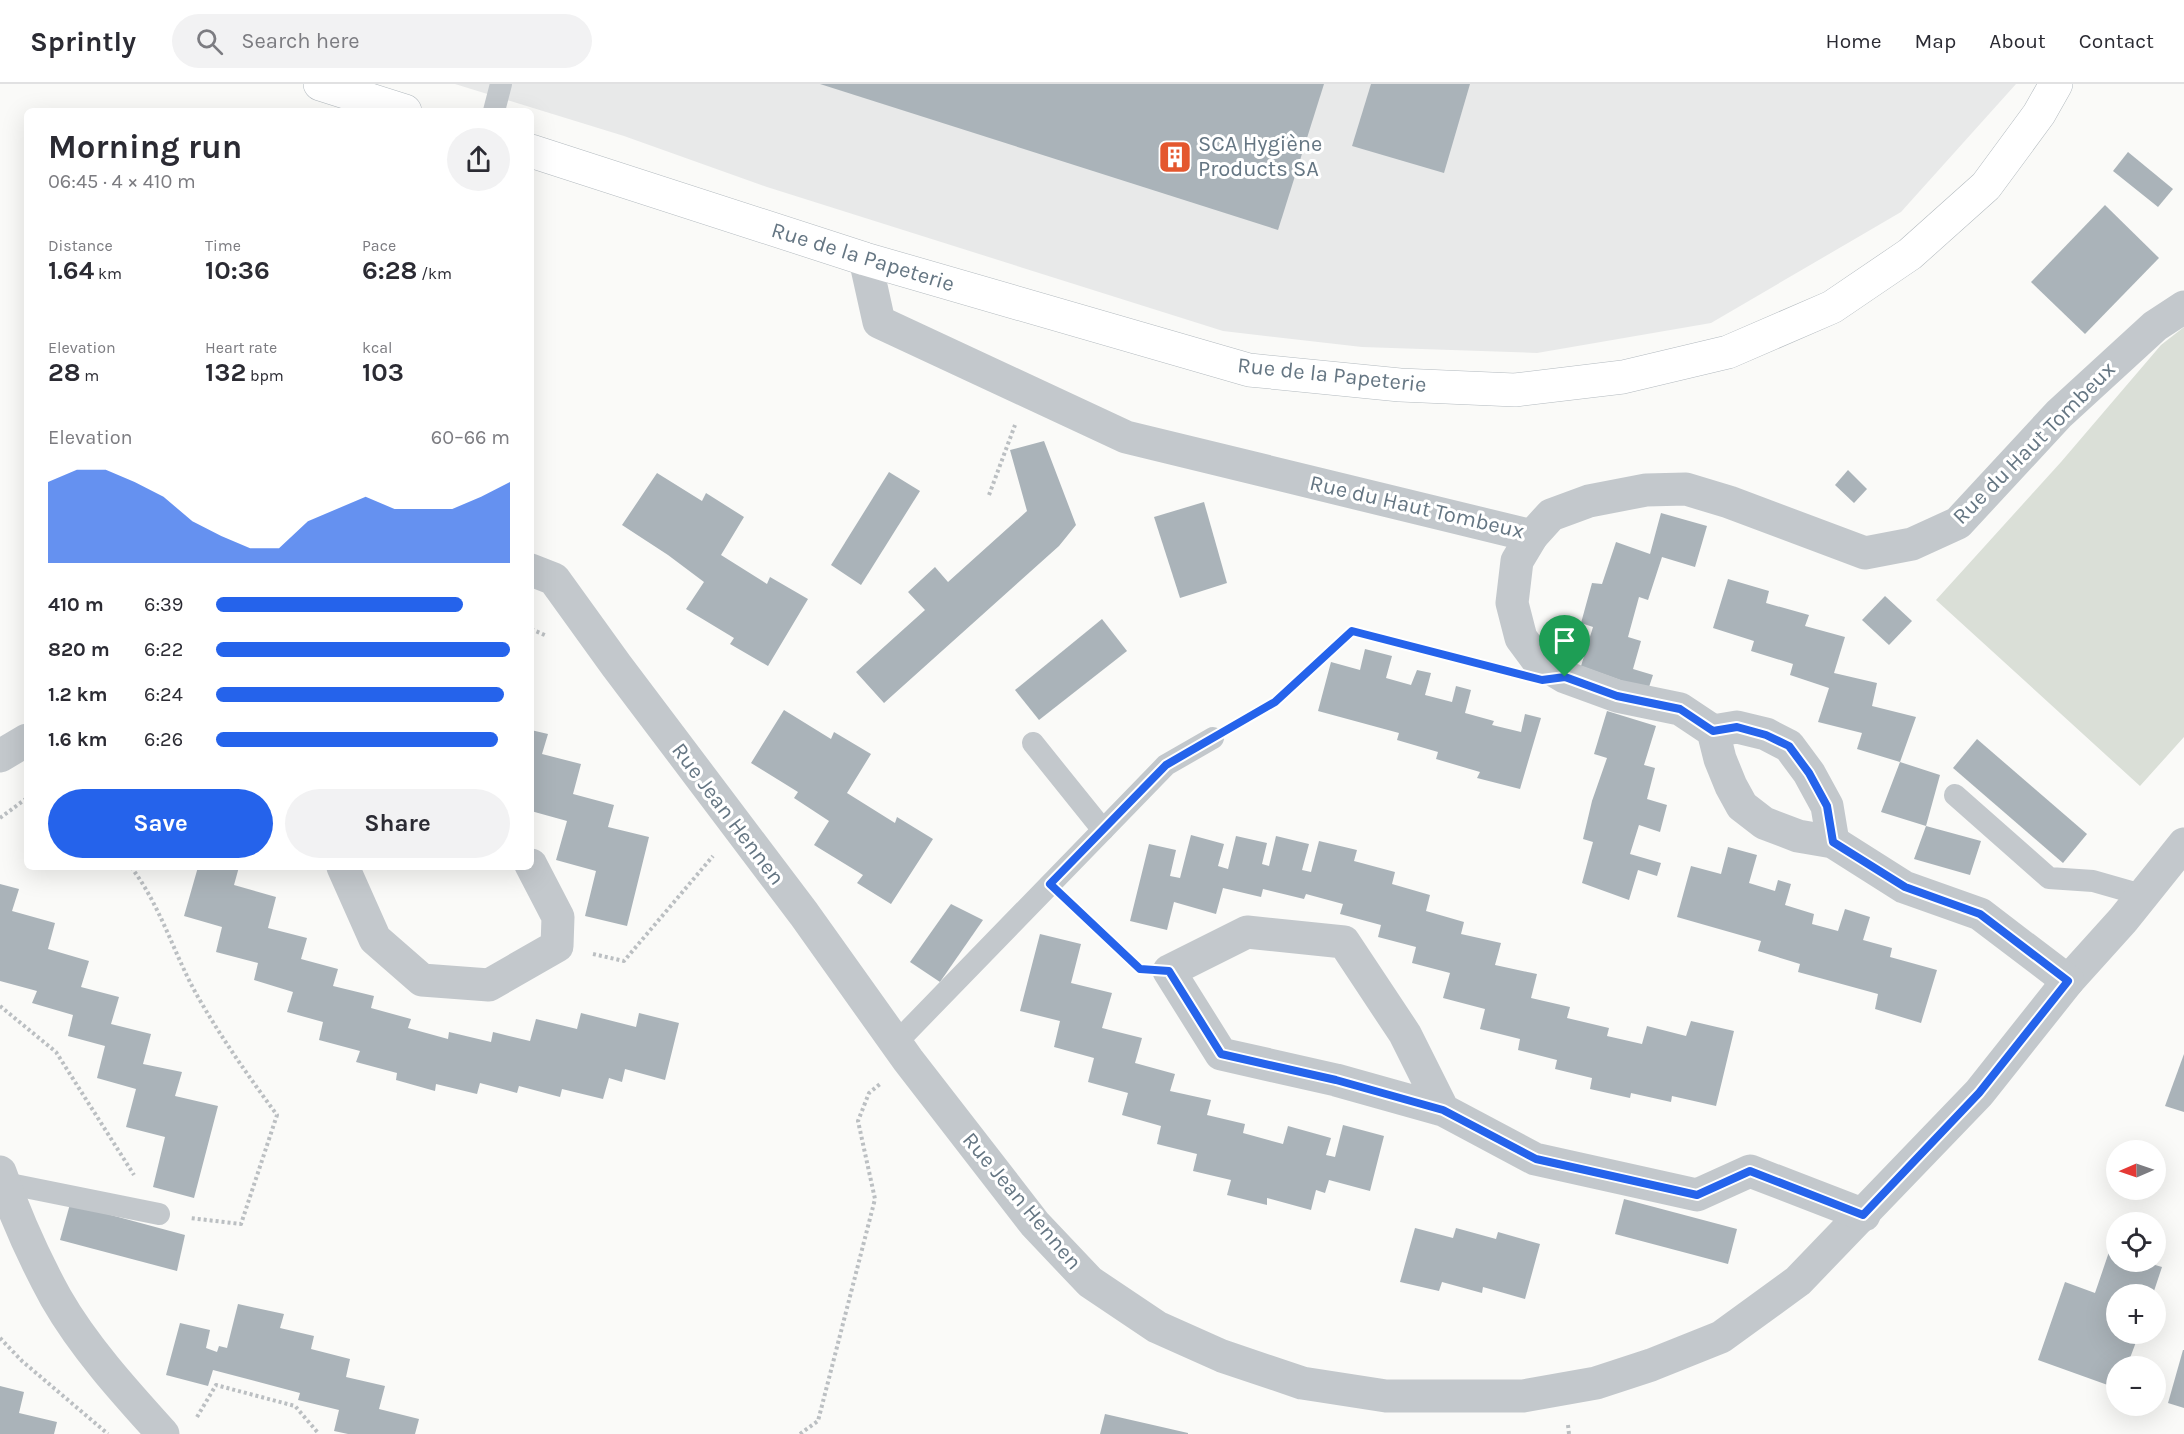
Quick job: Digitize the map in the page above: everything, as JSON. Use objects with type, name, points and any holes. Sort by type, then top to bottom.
[{"type":"main road","points":[[320,84],[396,108]]},
{"type":"main road","name":"Rue de la Papeterie","points":[[534,153],[865,259],[1249,369],[1400,386],[1515,390],[1623,377],[1728,352],[1832,307],[1910,254],[1986,186],[2039,114],[2056,84]]},
{"type":"street","name":"Rue du Haut Tombeux","points":[[865,259],[879,322],[1126,437],[1532,536],[1551,514],[1589,501],[1646,490],[1686,489],[1729,502],[1865,553],[1912,544],[1958,523],[2059,414],[2155,326],[2184,307]]},
{"type":"street","points":[[1532,536],[1517,561],[1512,603],[1521,638],[1538,661],[1565,677],[1617,696],[1680,709],[1713,731],[1720,759],[1742,806],[1764,823],[1798,836],[1833,842],[1905,887],[1980,914],[2068,981]]},
{"type":"street","name":"Rue Jean Hennen","points":[[534,571],[554,579],[804,914],[902,1051],[1035,1224],[1090,1282],[1157,1327],[1222,1356],[1302,1383],[1386,1396],[1523,1396],[1596,1383],[1651,1365],[1721,1337],[1798,1281],[1979,1093],[2068,981],[2123,920],[2184,844]]},
{"type":"street","points":[[1713,731],[1737,727],[1766,735],[1789,746],[1809,773],[1827,806],[1833,842]]},
{"type":"street","points":[[0,756],[24,742]]},
{"type":"street","points":[[345,870],[375,939],[422,980],[489,985],[557,946],[558,917],[534,870]]},
{"type":"street","points":[[1443,1110],[1404,1034],[1344,942],[1247,932],[1169,971],[1221,1054],[1336,1080],[1443,1110],[1536,1159],[1697,1195],[1750,1171],[1863,1215]]},
{"type":"street","points":[[2,1178],[21,1225],[56,1298],[108,1372],[163,1434]]},
{"type":"lane","points":[[495,108],[501,84]]},
{"type":"lane","points":[[902,1051],[1050,884],[1166,765],[1213,738]]},
{"type":"lane","points":[[1033,743],[1103,830]]},
{"type":"lane","points":[[1955,795],[2049,878],[2093,881],[2142,895]]},
{"type":"lane","points":[[2,1178],[159,1214]]},
{"type":"path","points":[[990,495],[1027,391]]},
{"type":"path","points":[[534,630],[553,639]]},
{"type":"path","points":[[1213,738],[1275,702],[1352,631],[1496,669]]},
{"type":"path","points":[[0,818],[24,800]]},
{"type":"path","points":[[557,946],[624,961],[714,854]]},
{"type":"path","points":[[0,1006],[56,1052],[159,1214],[241,1224],[277,1115],[237,1060],[198,996],[145,885],[134,870]]},
{"type":"path","points":[[1050,884],[1140,969],[1169,971]]},
{"type":"path","points":[[800,1434],[818,1421],[875,1199],[858,1121],[869,1093],[902,1051]]},
{"type":"path","points":[[0,1338],[22,1361],[109,1434]]},
{"type":"path","points":[[195,1421],[216,1385],[295,1406],[318,1434]]},
{"type":"shaded area","points":[[455,84],[2016,84],[1901,212],[1711,323],[1537,353],[1362,347],[1223,331],[767,187],[624,136]]},
{"type":"shaded area","points":[[2184,327],[2184,737],[2140,786],[1936,600],[2061,462],[2161,345]]},
{"type":"building","name":"SCA Hygiène Products SA","points":[[820,84],[1324,84],[1278,230]]},
{"type":"building","points":[[1371,84],[1470,84],[1444,173],[1352,146]]},
{"type":"building","points":[[2128,152],[2173,189],[2158,207],[2113,171]]},
{"type":"building","points":[[2105,205],[2159,258],[2085,334],[2031,282]]},
{"type":"building","points":[[1044,441],[1076,525],[1059,546],[884,703],[856,672],[925,610],[908,592],[935,567],[948,582],[1027,511],[1010,450]]},
{"type":"building","points":[[1848,470],[1867,489],[1854,503],[1835,485]]},
{"type":"building","points":[[889,472],[920,491],[861,585],[831,565]]},
{"type":"building","points":[[657,473],[702,501],[706,493],[744,517],[721,555],[767,584],[770,577],[808,599],[768,666],[730,644],[734,638],[686,609],[704,582],[622,525]]},
{"type":"building","points":[[1204,502],[1227,583],[1180,598],[1154,517]]},
{"type":"building","points":[[1661,513],[1707,526],[1695,567],[1662,557],[1648,600],[1639,597],[1628,637],[1641,641],[1633,669],[1653,675],[1648,690],[1581,666],[1593,627],[1581,623],[1592,583],[1602,584],[1616,542],[1650,554]]},
{"type":"building","points":[[1728,579],[1769,591],[1766,603],[1809,615],[1805,626],[1845,637],[1834,673],[1877,683],[1872,706],[1916,717],[1900,762],[1857,749],[1862,733],[1818,722],[1829,688],[1790,675],[1793,664],[1751,651],[1754,641],[1713,628]]},
{"type":"building","points":[[1885,596],[1912,621],[1889,645],[1862,620]]},
{"type":"building","points":[[1102,619],[1127,651],[1039,720],[1015,690]]},
{"type":"building","points":[[1365,649],[1392,656],[1386,678],[1411,685],[1417,670],[1431,673],[1425,695],[1452,702],[1456,686],[1471,690],[1465,713],[1494,721],[1492,725],[1521,732],[1525,714],[1541,718],[1520,789],[1477,778],[1480,772],[1436,759],[1438,752],[1397,740],[1399,733],[1318,711],[1331,662],[1360,670]]},
{"type":"building","points":[[784,710],[831,739],[834,732],[871,754],[847,793],[895,823],[897,817],[933,839],[891,904],[857,883],[863,875],[814,845],[829,821],[794,798],[798,792],[751,763]]},
{"type":"building","points":[[1607,711],[1656,726],[1644,765],[1655,768],[1647,799],[1667,805],[1660,832],[1639,825],[1630,854],[1661,863],[1657,876],[1638,870],[1629,900],[1582,883],[1593,842],[1583,839],[1592,801],[1607,758],[1594,754]]},
{"type":"building","points":[[534,731],[548,734],[542,754],[581,764],[573,794],[614,805],[608,827],[649,837],[627,926],[585,916],[596,871],[556,860],[567,821],[534,812]]},
{"type":"building","points":[[1977,739],[2087,834],[2063,863],[1953,768]]},
{"type":"building","points":[[1900,762],[1940,775],[1926,826],[1881,812]]},
{"type":"building","points":[[1926,826],[1981,841],[1970,875],[1914,859]]},
{"type":"building","points":[[1191,835],[1224,844],[1218,866],[1228,869],[1236,836],[1267,843],[1262,864],[1269,866],[1276,836],[1309,844],[1302,870],[1311,872],[1319,841],[1357,850],[1354,861],[1395,872],[1392,884],[1430,895],[1426,911],[1464,922],[1461,934],[1501,943],[1495,965],[1537,974],[1531,998],[1570,1007],[1567,1018],[1609,1028],[1607,1036],[1642,1044],[1647,1026],[1686,1036],[1691,1021],[1734,1031],[1716,1106],[1672,1096],[1671,1102],[1631,1093],[1630,1098],[1590,1089],[1592,1078],[1555,1069],[1557,1060],[1518,1050],[1520,1039],[1480,1029],[1485,1009],[1443,998],[1450,973],[1412,963],[1416,947],[1378,937],[1381,925],[1340,914],[1343,904],[1306,894],[1304,899],[1263,889],[1261,897],[1223,888],[1216,914],[1174,902],[1167,930],[1130,921],[1149,844],[1176,850],[1170,876],[1180,878]]},
{"type":"building","points":[[1728,847],[1757,855],[1749,883],[1775,891],[1778,880],[1791,884],[1785,905],[1814,914],[1812,924],[1838,931],[1845,909],[1870,917],[1863,940],[1892,948],[1890,957],[1937,970],[1921,1023],[1875,1009],[1878,994],[1798,972],[1800,964],[1758,951],[1761,941],[1677,917],[1691,866],[1721,874]]},
{"type":"building","points":[[197,870],[238,870],[234,885],[276,897],[268,928],[307,938],[301,959],[338,969],[333,986],[374,996],[371,1008],[411,1019],[408,1028],[448,1039],[449,1032],[491,1042],[493,1032],[530,1041],[536,1019],[577,1029],[581,1013],[636,1027],[639,1013],[679,1023],[665,1080],[625,1069],[622,1082],[609,1078],[603,1099],[562,1089],[560,1097],[519,1086],[517,1093],[480,1083],[477,1094],[436,1084],[435,1091],[396,1080],[397,1073],[356,1062],[360,1051],[319,1040],[323,1022],[287,1012],[293,992],[254,980],[258,963],[216,952],[222,927],[184,916]]},
{"type":"building","points":[[0,884],[19,889],[12,911],[55,923],[48,949],[89,961],[81,987],[119,997],[111,1024],[151,1034],[143,1064],[182,1072],[175,1096],[218,1106],[194,1198],[153,1187],[165,1137],[126,1127],[136,1089],[97,1078],[105,1046],[68,1036],[73,1015],[32,1003],[37,991],[0,981]]},
{"type":"building","points":[[951,904],[983,920],[940,982],[910,962]]},
{"type":"building","points":[[1040,934],[1081,944],[1071,983],[1112,993],[1102,1028],[1142,1038],[1135,1063],[1175,1074],[1170,1091],[1211,1100],[1207,1115],[1245,1124],[1243,1133],[1283,1144],[1288,1126],[1331,1138],[1326,1155],[1335,1157],[1343,1125],[1384,1136],[1370,1191],[1329,1180],[1325,1193],[1316,1190],[1311,1210],[1267,1198],[1267,1205],[1227,1195],[1231,1180],[1193,1171],[1197,1154],[1157,1144],[1161,1126],[1122,1115],[1128,1093],[1088,1082],[1094,1058],[1054,1047],[1060,1021],[1020,1011]]},
{"type":"building","points":[[2184,1054],[2184,1112],[2165,1106]]},
{"type":"building","points":[[1624,1199],[1737,1229],[1728,1264],[1615,1234]]},
{"type":"building","points":[[70,1204],[185,1235],[177,1271],[60,1240]]},
{"type":"building","points":[[1415,1228],[1453,1238],[1456,1228],[1496,1239],[1498,1232],[1540,1244],[1525,1299],[1483,1287],[1482,1293],[1442,1282],[1439,1291],[1400,1282]]},
{"type":"building","points":[[2106,1261],[2106,1272],[2160,1272],[2156,1284],[2106,1284],[2106,1344],[2135,1344],[2131,1356],[2106,1356],[2106,1384],[2038,1360],[2065,1282],[2095,1293]]},
{"type":"building","points":[[238,1304],[284,1314],[280,1328],[314,1336],[311,1349],[350,1359],[346,1377],[385,1386],[379,1409],[419,1419],[415,1434],[348,1434],[334,1431],[339,1410],[298,1400],[300,1393],[213,1370],[208,1386],[166,1375],[180,1323],[210,1330],[206,1348],[217,1352],[219,1346],[227,1348]]},
{"type":"building","points":[[2184,1350],[2184,1408],[2168,1403]]},
{"type":"building","points":[[0,1386],[24,1392],[19,1413],[57,1422],[54,1434],[0,1434]]},
{"type":"building","points":[[1105,1414],[1188,1433],[1188,1434],[1100,1434]]},
{"type":"place","name":"SCA Hygiène Products SA","points":[[1175,157]]},
{"type":"route","points":[[1352,631],[1542,680],[1565,677],[1617,696],[1680,709],[1713,731],[1737,727],[1766,735],[1789,746],[1809,773],[1827,806],[1833,842],[1905,887],[1980,914],[2068,981],[1979,1093],[1863,1215],[1750,1171],[1697,1195],[1536,1159],[1443,1110],[1336,1080],[1221,1054],[1169,971],[1140,969],[1050,884],[1166,765],[1275,702],[1352,631]]}]
